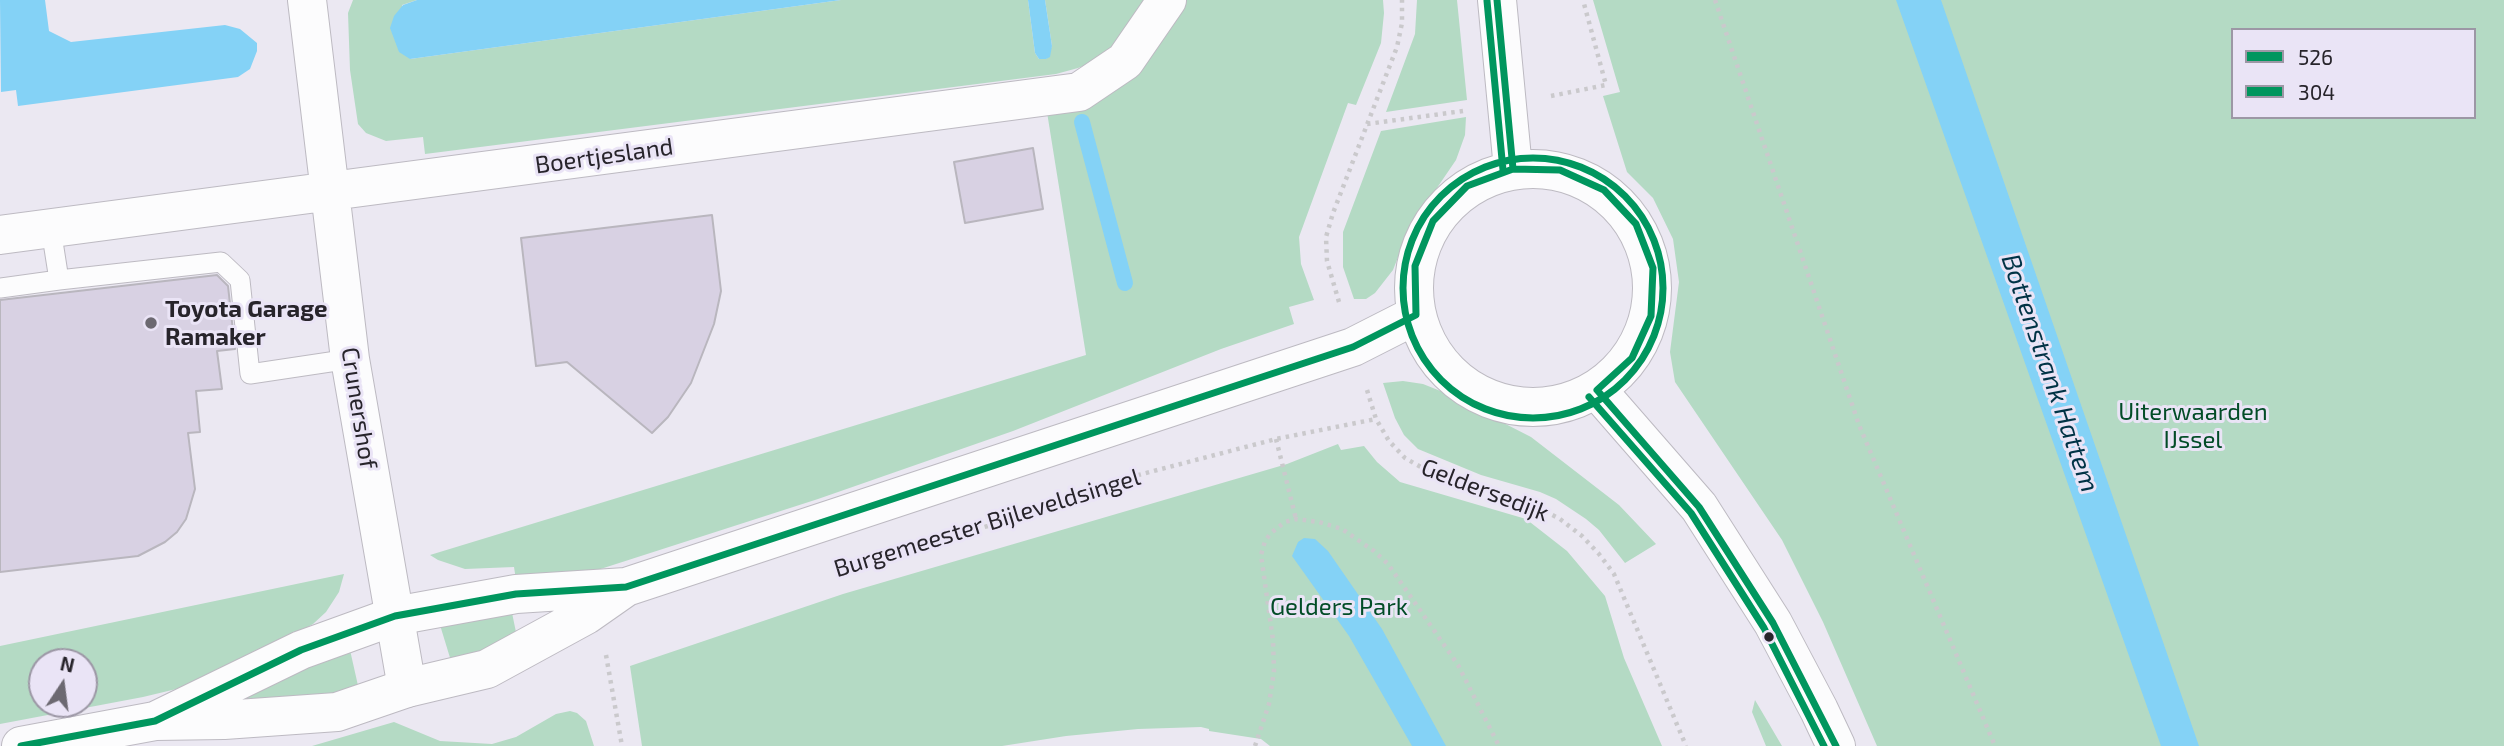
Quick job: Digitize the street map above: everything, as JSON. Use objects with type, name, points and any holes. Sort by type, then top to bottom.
[{"type":"main road","name":"Crunershof","points":[[307,0],[350,359],[407,688]]},
{"type":"main road","name":"Boertjesland","points":[[0,235],[1079,92],[1125,61],[1167,0]]},
{"type":"main road","points":[[1497,0],[1513,169]]},
{"type":"main road","points":[[1513,169],[1560,170],[1604,190],[1636,224],[1653,268],[1651,316],[1632,358],[1597,390],[1571,402],[1543,408],[1514,406],[1487,398],[1462,384],[1441,366],[1426,342],[1416,315],[1415,266],[1433,221],[1467,186],[1513,169]]},
{"type":"main road","name":"Burgemeester Bijleveldsingel","points":[[155,721],[301,650],[395,616],[516,594],[626,587],[1353,347],[1416,315]]},
{"type":"main road","points":[[1597,390],[1699,507],[1773,623],[1836,746]]},
{"type":"main road","name":"Burgemeester Bijleveldsingel","points":[[21,746],[155,721],[224,720],[337,712],[407,688],[487,669],[586,615],[626,587]]},
{"type":"lane","points":[[51,229],[59,280]]},
{"type":"lane","points":[[0,288],[221,262],[240,279],[250,374],[350,359]]},
{"type":"path","points":[[1353,347],[1327,261],[1326,237],[1397,47],[1402,23],[1402,0]]},
{"type":"path","points":[[1715,0],[1859,425],[1995,746]]},
{"type":"path","name":"Burgemeester Bijleveldsingel","points":[[875,557],[999,523],[1123,479],[1276,439],[1376,419]]},
{"type":"path","name":"Geldersedijk","points":[[1376,419],[1405,458],[1426,470],[1533,505],[1560,519],[1582,536],[1614,574],[1686,746]]},
{"type":"path","points":[[1276,439],[1296,519]]},
{"type":"path","points":[[1255,746],[1269,704],[1274,671],[1273,639],[1262,555],[1265,541],[1275,529],[1296,519],[1313,520],[1342,530],[1374,551],[1388,564],[1458,665],[1499,746]]},
{"type":"green space","points":[[353,0],[417,0],[402,5],[410,59],[841,0],[1028,0],[1035,53],[1039,59],[1046,59],[1052,46],[1045,0],[1147,0],[1108,56],[1056,74],[425,154],[423,137],[386,141],[366,133],[358,124],[350,70],[348,13]]},
{"type":"green space","points":[[1174,0],[1383,0],[1381,43],[1356,105],[1348,103],[1299,237],[1301,264],[1314,300],[1289,307],[1294,324],[1221,349],[1013,431],[818,499],[585,574],[516,580],[514,567],[465,569],[430,555],[1086,355],[1046,106]]},
{"type":"green space","points":[[1417,0],[1457,0],[1467,100],[1386,112],[1415,34]]},
{"type":"green space","name":"Uiterwaarden IJssel","points":[[1593,0],[2504,0],[2504,746],[1877,746],[1823,622],[1782,540],[1675,382],[1670,352],[1679,282],[1673,239],[1653,198],[1627,172],[1603,96],[1620,92]]},
{"type":"green space","points":[[1466,117],[1465,135],[1456,160],[1409,229],[1393,270],[1375,293],[1366,299],[1354,299],[1343,267],[1343,232],[1381,131]]},
{"type":"green space","points":[[1403,381],[1423,384],[1443,392],[1531,437],[1619,505],[1656,544],[1625,563],[1599,530],[1556,499],[1481,475],[1418,449],[1404,435],[1383,383]]},
{"type":"green space","name":"Gelders Park","points":[[1338,444],[1341,450],[1364,446],[1377,462],[1400,482],[1526,519],[1567,551],[1605,596],[1624,658],[1662,746],[1270,746],[1261,739],[1209,731],[1201,727],[1138,729],[1002,746],[642,746],[630,666],[843,594],[1287,464]]},
{"type":"green space","points":[[344,574],[339,592],[326,612],[313,624],[193,685],[143,697],[98,705],[98,648],[28,648],[28,718],[32,718],[0,724],[0,646]]},
{"type":"green space","points":[[511,608],[517,637],[482,655],[451,661],[440,625]]},
{"type":"green space","points":[[350,650],[359,690],[249,704],[249,691]]},
{"type":"green space","points":[[1755,700],[1782,746],[1766,746],[1752,712]]},
{"type":"green space","points":[[570,711],[586,721],[594,746],[312,746],[394,722],[440,741],[492,744],[516,737],[556,714]]},
{"type":"water","points":[[0,0],[45,0],[49,31],[71,42],[225,25],[240,29],[257,43],[257,51],[250,69],[238,77],[18,106],[16,90],[1,92]]},
{"type":"water","points":[[417,0],[841,0],[410,59],[399,52],[390,28],[394,16],[403,5]]},
{"type":"water","points":[[1028,0],[1045,0],[1052,46],[1050,57],[1046,59],[1039,59],[1035,53]]},
{"type":"water","name":"Bottenstrank Hattem","points":[[1896,0],[1941,0],[2199,746],[2161,746]]},
{"type":"water","points":[[1304,538],[1315,539],[1328,551],[1382,629],[1446,746],[1412,746],[1349,636],[1292,556],[1298,542]]},
{"type":"building","points":[[1033,148],[1043,209],[965,223],[954,162]]},
{"type":"building","points":[[712,215],[721,291],[714,324],[691,383],[668,417],[652,433],[567,362],[536,366],[521,238]]},
{"type":"building","points":[[217,275],[228,286],[235,349],[217,351],[222,389],[196,391],[200,432],[188,433],[195,489],[186,519],[177,532],[165,542],[138,556],[0,572],[0,300]]},
{"type":"waterway","points":[[1082,122],[1125,283]]},
{"type":"transit line","name":"526","points":[[1497,0],[1513,169]]},
{"type":"transit line","name":"304","points":[[1487,1],[1503,170]]},
{"type":"transit line","name":"304","points":[[1533,158],[1583,168],[1605,180],[1625,196],[1641,216],[1653,238],[1663,288],[1653,338],[1641,360],[1625,380],[1605,396],[1583,408],[1533,418],[1483,408],[1461,396],[1441,380],[1425,360],[1413,338],[1403,288],[1413,238],[1425,216],[1441,196],[1461,180],[1483,168],[1533,158]]},
{"type":"transit line","name":"526","points":[[21,746],[155,721],[301,650],[395,616],[516,594],[626,587],[1353,347],[1416,315],[1415,266],[1433,221],[1467,186],[1513,169],[1560,170],[1604,190],[1636,224],[1653,268],[1651,316],[1632,358],[1597,390],[1699,507],[1773,623],[1836,746]]},
{"type":"transit line","name":"304","points":[[1589,397],[1691,513],[1764,628],[1824,746]]},
{"type":"place","name":"Toyota Garage Ramaker","points":[[151,323]]}]
